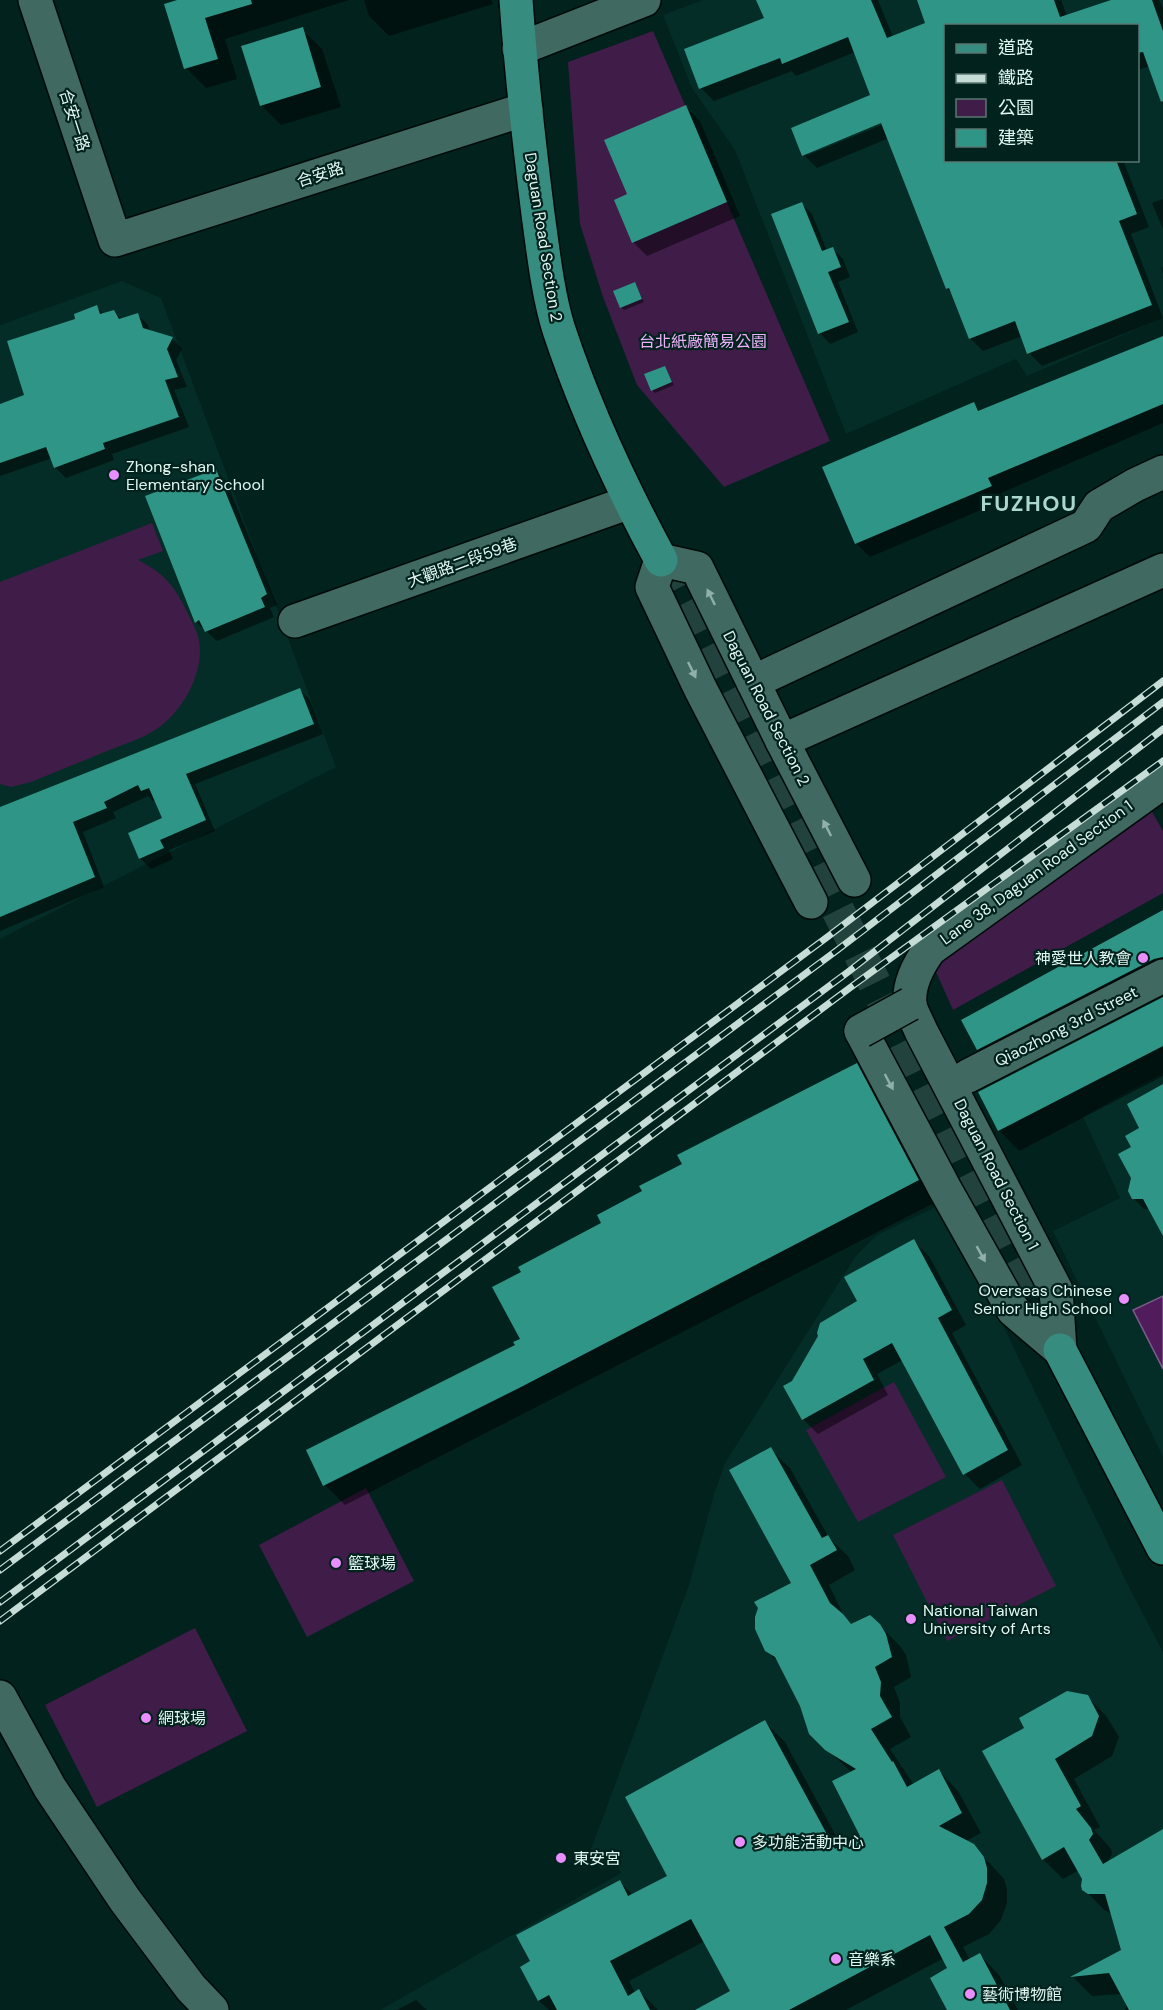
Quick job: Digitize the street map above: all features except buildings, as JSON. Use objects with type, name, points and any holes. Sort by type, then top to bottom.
[{"type":"main road","name":"Daguan Road Section 2","points":[[516,0],[519,49],[545,261],[558,329],[630,502],[661,560]]},
{"type":"main road","name":"Daguan Road Section 1","points":[[1060,1350],[1163,1548]]},
{"type":"street","name":"合安一路","points":[[35,0],[115,240]]},
{"type":"street","points":[[519,49],[644,0]]},
{"type":"street","name":"合安路","points":[[115,240],[526,109]]},
{"type":"street","points":[[753,682],[1086,526],[1099,506],[1163,472]]},
{"type":"street","name":"大觀路二段59巷","points":[[295,621],[630,502]]},
{"type":"street","points":[[661,560],[652,587],[655,595],[706,700],[811,902]]},
{"type":"street","name":"Daguan Road Section 2","points":[[661,560],[697,568],[782,741],[854,880]]},
{"type":"street","points":[[782,741],[1163,570]]},
{"type":"street","name":"Lane 38, Daguan Road Section 1","points":[[910,1004],[918,966],[930,949],[1163,782]]},
{"type":"street","name":"Qiaozhong 3rd Street","points":[[968,1076],[1163,976]]},
{"type":"street","points":[[910,1004],[940,1026],[968,1076],[983,1125],[981,1142]]},
{"type":"street","name":"Daguan Road Section 1","points":[[910,1004],[921,1031],[981,1142],[1056,1290],[1060,1350],[1013,1310],[945,1189],[861,1031],[910,1004]]},
{"type":"street","points":[[0,1697],[50,1788],[124,1900],[191,1988],[212,2010]]},
{"type":"shaded area","points":[[703,0],[1163,0],[1163,267],[1161,268],[1163,318],[1027,376],[1016,359],[846,434],[735,150],[692,88],[663,15]]},
{"type":"shaded area","name":"Zhong-shan Elementary School","points":[[122,281],[161,298],[336,767],[0,939],[0,325]]},
{"type":"shaded area","name":"Overseas Chinese Senior High School","points":[[1163,1073],[1163,1457],[1053,1231],[1120,1198],[1083,1117]]},
{"type":"shaded area","name":"National Taiwan University of Arts","points":[[944,1203],[1129,1587],[1163,1652],[1163,2010],[380,2010],[621,1873],[615,1862],[602,1869],[587,1860],[689,1585],[725,1463],[855,1257],[877,1235]]},
{"type":"shaded area","points":[[1163,1296],[1163,1369],[1133,1310]]},
{"type":"green space","name":"台北紙廠簡易公園","points":[[653,31],[830,441],[724,487],[637,385],[603,297],[580,224],[568,62]]},
{"type":"green space","points":[[152,523],[163,551],[138,560],[157,571],[176,592],[186,609],[199,642],[199,662],[186,698],[170,718],[141,738],[31,782],[11,787],[0,784],[0,582]]},
{"type":"green space","points":[[1151,810],[1163,831],[1163,893],[953,1010],[936,972],[941,960]]},
{"type":"green space","points":[[894,1382],[946,1477],[858,1522],[806,1430]]},
{"type":"green space","points":[[1002,1480],[1056,1586],[947,1641],[893,1535]]},
{"type":"green space","name":"籃球場","points":[[366,1488],[414,1581],[307,1637],[259,1545]]},
{"type":"green space","name":"網球場","points":[[195,1628],[247,1731],[97,1807],[45,1705]]},
{"type":"tunnel","points":[[661,560],[1060,1350]]},
{"type":"railway","points":[[0,1551],[826,938],[1163,681]]},
{"type":"railway","points":[[0,1570],[836,951],[1163,702]]},
{"type":"railway","points":[[0,1602],[848,972],[1163,729]]},
{"type":"railway","points":[[0,1621],[855,984],[1163,761]]},
{"type":"place","name":"Zhong-shan Elementary School","points":[[114,475]]},
{"type":"place","name":"神愛世人教會","points":[[1143,958]]},
{"type":"place","name":"Overseas Chinese Senior High School","points":[[1124,1299]]},
{"type":"place","name":"籃球場","points":[[336,1563]]},
{"type":"place","name":"National Taiwan University of Arts","points":[[911,1619]]},
{"type":"place","name":"網球場","points":[[146,1718]]},
{"type":"place","name":"多功能活動中心","points":[[740,1842]]},
{"type":"place","name":"東安宮","points":[[561,1858]]},
{"type":"place","name":"音樂系","points":[[836,1959]]},
{"type":"place","name":"藝術博物館","points":[[970,1994]]},
{"type":"district","name":"FUZHOU","points":[[1029,503]]}]
